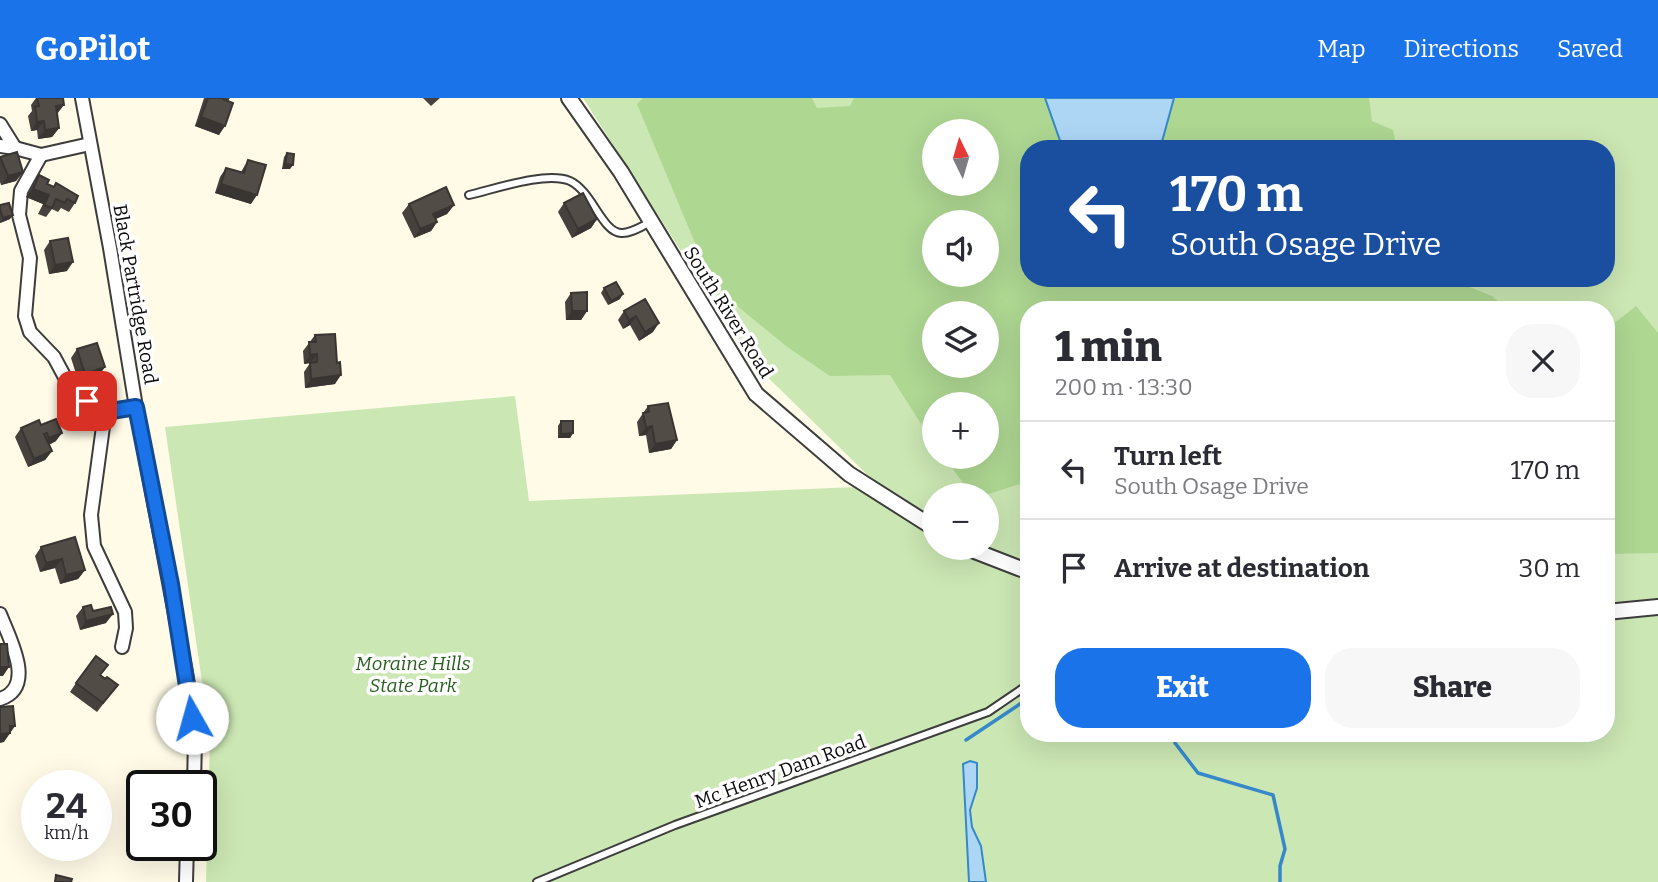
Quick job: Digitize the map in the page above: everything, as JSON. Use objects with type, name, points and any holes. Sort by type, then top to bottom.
[{"type":"street","name":"Black Partridge Road","points":[[82,98],[187,678],[195,738],[194,770]]},
{"type":"street","name":"South River Road","points":[[569,98],[621,172],[756,394],[849,474],[922,520]]},
{"type":"street","points":[[0,124],[15,148]]},
{"type":"street","points":[[0,146],[41,155],[90,144]]},
{"type":"street","points":[[41,155],[21,191],[19,215],[30,258],[25,316],[30,332],[54,357],[68,383],[87,401],[105,412],[136,407]]},
{"type":"street","points":[[105,412],[91,514],[94,546],[125,612],[126,628],[122,647]]},
{"type":"street","points":[[998,560],[1020,569]]},
{"type":"street","points":[[1615,611],[1658,607]]},
{"type":"street","points":[[0,614],[19,662],[19,682],[4,698]]},
{"type":"street","points":[[186,882],[187,861]]},
{"type":"lane","points":[[470,195],[545,178],[568,181],[583,190],[594,203],[605,225],[616,232],[623,234],[651,222]]},
{"type":"lane","name":"Mc Henry Dam Road","points":[[537,882],[675,825],[988,712],[1020,690]]},
{"type":"green space","name":"Moraine Hills State Park","points":[[583,98],[1658,98],[1658,882],[206,882],[207,861],[217,861],[217,770],[209,770],[210,737],[165,427],[515,396],[529,501],[879,486],[752,362]]},
{"type":"green space","points":[[643,98],[812,98],[817,108],[850,106],[854,98],[1369,98],[1372,121],[1393,130],[1395,140],[1020,140],[1020,287],[1470,287],[1498,301],[1020,301],[1020,484],[999,491],[999,483],[963,483],[953,469],[999,469],[999,392],[922,392],[922,425],[890,375],[830,376],[786,346],[713,286],[637,104]]},
{"type":"green space","points":[[1636,306],[1658,333],[1658,553],[1615,554],[1615,323]]},
{"type":"water","points":[[1045,98],[1174,98],[1162,140],[1060,140]]},
{"type":"water","points":[[970,761],[977,763],[977,788],[970,810],[972,827],[981,846],[986,882],[969,882],[963,764]]},
{"type":"building","points":[[37,98],[63,98],[64,105],[56,106],[59,128],[45,130],[44,121],[37,122]]},
{"type":"building","points":[[208,98],[223,98],[233,103],[225,126],[201,117]]},
{"type":"building","points":[[17,152],[23,172],[8,176],[0,157]]},
{"type":"building","points":[[287,153],[294,154],[293,165],[285,164]]},
{"type":"building","points":[[248,160],[266,165],[257,195],[221,184],[226,168],[244,173]]},
{"type":"building","points":[[39,175],[49,180],[47,184],[54,187],[56,183],[78,196],[75,203],[67,199],[65,203],[56,199],[52,208],[44,205],[49,195],[33,189]]},
{"type":"building","points":[[446,187],[454,205],[433,214],[437,222],[420,229],[409,204]]},
{"type":"building","points":[[583,193],[597,219],[578,229],[564,203]]},
{"type":"building","points":[[9,203],[13,215],[3,218],[0,205]]},
{"type":"building","points":[[68,238],[73,262],[55,265],[50,241]]},
{"type":"building","points":[[616,282],[623,294],[611,301],[604,288]]},
{"type":"building","points":[[587,292],[587,311],[572,311],[571,293]]},
{"type":"building","points":[[645,299],[659,323],[645,332],[636,316],[629,320],[624,311]]},
{"type":"building","points":[[335,334],[337,363],[340,362],[341,375],[311,379],[310,363],[317,362],[317,354],[310,355],[309,342],[316,342],[315,335]]},
{"type":"building","points":[[97,343],[105,367],[85,374],[77,349]]},
{"type":"building","points":[[668,403],[677,440],[655,444],[652,426],[646,428],[643,413],[649,412],[648,406]]},
{"type":"building","points":[[56,419],[62,433],[49,438],[47,433],[44,434],[52,451],[34,459],[21,428],[39,420],[41,425]]},
{"type":"building","points":[[561,421],[573,421],[573,433],[561,434]]},
{"type":"building","points":[[75,537],[85,570],[66,575],[62,559],[46,563],[41,547]]},
{"type":"building","points":[[91,605],[93,611],[111,607],[113,614],[86,621],[83,607]]},
{"type":"building","points":[[0,644],[7,644],[9,667],[0,667]]},
{"type":"building","points":[[96,656],[108,665],[100,675],[118,685],[103,703],[76,683]]},
{"type":"building","points":[[13,706],[15,726],[10,726],[10,733],[0,734],[0,707]]},
{"type":"building","points":[[56,875],[72,879],[71,882],[55,882]]},
{"type":"waterway","points":[[966,740],[1020,704]]},
{"type":"waterway","points":[[1175,743],[1198,773],[1273,795],[1285,849],[1280,866],[1280,882]]},
{"type":"route","points":[[87,401],[105,412],[136,407],[171,584],[192,718]]}]
